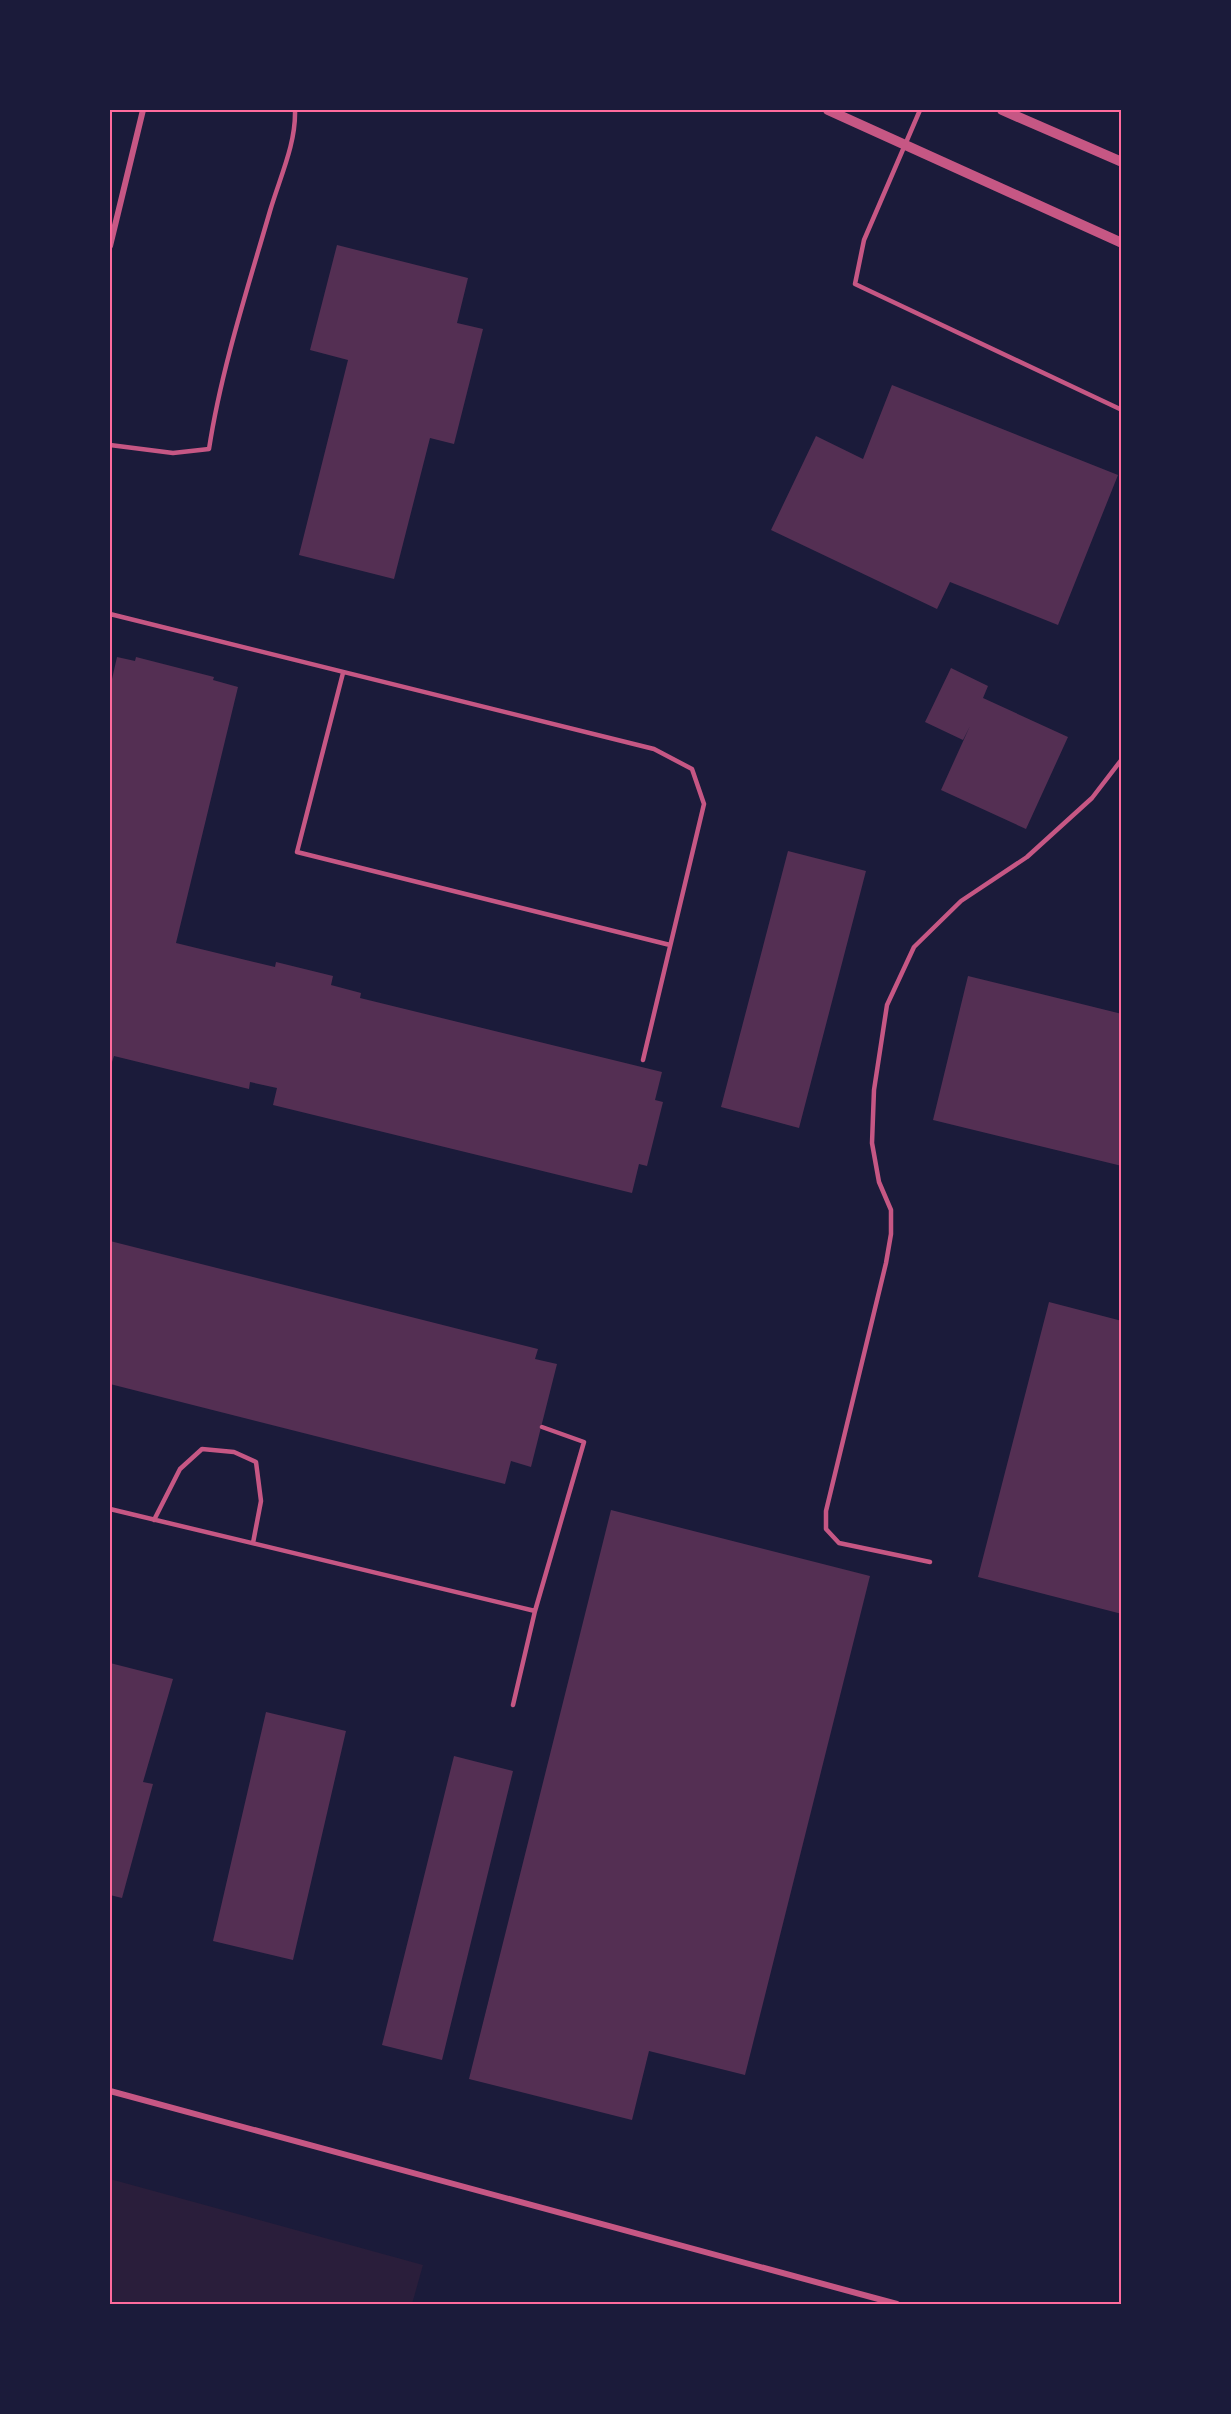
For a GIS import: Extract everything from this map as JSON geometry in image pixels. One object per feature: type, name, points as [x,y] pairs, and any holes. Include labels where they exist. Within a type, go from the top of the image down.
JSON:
[{"type":"street","points":[[110,246],[143,110]]},
{"type":"street","points":[[828,110],[1122,243]]},
{"type":"street","points":[[1002,110],[1122,162]]},
{"type":"street","points":[[110,2091],[897,2304]]},
{"type":"lane","points":[[110,445],[173,453],[209,449],[215,408],[270,211],[296,130],[295,110]]},
{"type":"lane","points":[[920,110],[864,240],[855,284],[1122,410]]},
{"type":"lane","points":[[110,614],[654,749],[692,769],[704,804],[643,1060]]},
{"type":"lane","points":[[343,673],[297,852],[670,945]]},
{"type":"lane","points":[[930,1562],[839,1543],[826,1529],[826,1511],[891,1234],[891,1210],[879,1182],[872,1143],[874,1090],[887,1005],[914,947],[961,902],[1028,857],[1092,798],[1122,759]]},
{"type":"lane","points":[[513,1705],[535,1611],[584,1442],[542,1426]]},
{"type":"lane","points":[[154,1520],[180,1468],[202,1449],[234,1452],[256,1462],[261,1502],[253,1544]]},
{"type":"lane","points":[[110,1509],[535,1611]]},
{"type":"shaded area","points":[[110,2179],[423,2265],[412,2304],[110,2304]]},
{"type":"building","points":[[337,245],[468,278],[457,323],[483,329],[454,444],[430,438],[394,579],[299,555],[348,360],[310,350]]},
{"type":"building","points":[[892,385],[1118,475],[1058,625],[950,582],[937,609],[771,530],[816,436],[863,459]]},
{"type":"building","points":[[117,657],[135,661],[136,657],[214,677],[213,680],[238,687],[176,943],[275,967],[276,962],[333,976],[331,985],[361,993],[360,998],[662,1072],[655,1100],[663,1102],[647,1166],[639,1164],[632,1193],[273,1105],[277,1088],[250,1082],[249,1089],[114,1056],[110,1068],[110,688]]},
{"type":"building","points":[[951,668],[988,686],[983,698],[1068,737],[1026,829],[941,790],[970,726],[963,740],[925,722]]},
{"type":"building","points":[[788,851],[866,871],[799,1128],[721,1107]]},
{"type":"building","points":[[968,976],[1122,1014],[1122,1166],[933,1120]]},
{"type":"building","points":[[110,1241],[538,1349],[535,1359],[557,1364],[531,1467],[511,1461],[505,1484],[110,1384]]},
{"type":"building","points":[[1049,1302],[1122,1321],[1122,1614],[978,1577]]},
{"type":"building","points":[[611,1510],[870,1576],[745,2075],[649,2051],[632,2120],[469,2079]]},
{"type":"building","points":[[110,1663],[173,1679],[143,1782],[153,1784],[122,1898],[110,1895]]},
{"type":"building","points":[[266,1712],[346,1731],[293,1960],[213,1941]]},
{"type":"building","points":[[454,1756],[513,1771],[442,2060],[382,2045]]}]
